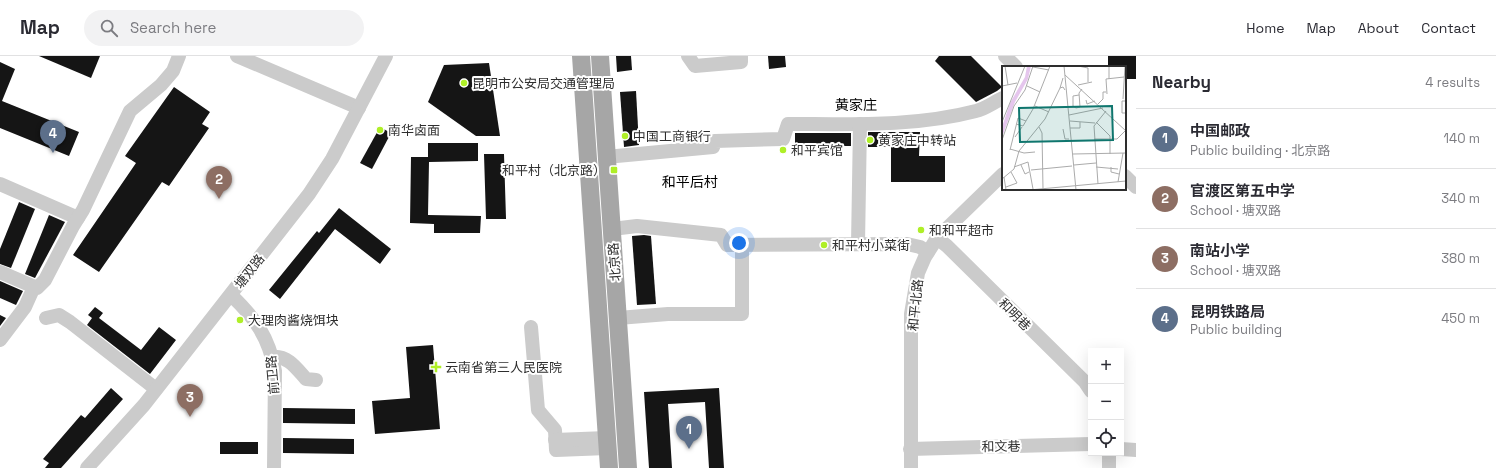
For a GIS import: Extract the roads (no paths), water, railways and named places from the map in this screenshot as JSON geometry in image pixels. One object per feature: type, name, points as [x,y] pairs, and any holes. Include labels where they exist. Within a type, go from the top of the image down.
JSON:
[{"type":"main road","name":"北京路","points":[[581,56],[609,468]]},
{"type":"main road","name":"北京路","points":[[600,56],[628,468]]},
{"type":"street","points":[[0,340],[25,307],[36,288],[45,280],[83,210],[130,111],[161,85],[173,71],[179,56]]},
{"type":"street","points":[[237,56],[359,108]]},
{"type":"street","name":"塘双路","points":[[87,468],[156,389],[309,194],[332,159],[386,56]]},
{"type":"street","points":[[688,56],[695,66],[741,62],[740,56]]},
{"type":"street","points":[[1005,56],[1015,66]]},
{"type":"street","points":[[606,157],[713,147],[715,141],[783,139],[788,124],[918,122],[977,111],[1002,98]]},
{"type":"street","points":[[858,244],[860,124]]},
{"type":"street","name":"和平北路","points":[[911,468],[911,314],[918,273],[928,252],[937,238],[1002,175]]},
{"type":"street","points":[[1126,177],[1136,187]]},
{"type":"street","points":[[0,184],[78,218]]},
{"type":"street","points":[[612,229],[636,226],[686,230],[721,235],[727,244],[907,244],[920,246],[928,252]]},
{"type":"street","name":"和明巷","points":[[937,238],[947,246],[1088,386]]},
{"type":"street","points":[[618,318],[668,314],[742,314],[742,244]]},
{"type":"street","points":[[0,272],[36,288]]},
{"type":"street","points":[[31,309],[29,308],[36,288]]},
{"type":"street","name":"前卫路","points":[[231,295],[259,326],[270,348],[275,371],[274,468]]},
{"type":"street","points":[[46,318],[59,315],[70,322],[156,389]]},
{"type":"street","points":[[531,327],[538,410],[554,430],[556,445],[607,443]]},
{"type":"street","points":[[272,357],[288,360],[306,379],[316,380]]},
{"type":"street","name":"和文巷","points":[[910,449],[1088,444]]},
{"type":"street","points":[[1124,449],[1136,450]]},
{"type":"street","points":[[1109,468],[1110,456]]},
{"type":"place","name":"昆明市公安局交通管理局","points":[[464,83]]},
{"type":"place","name":"南华卤面","points":[[380,130]]},
{"type":"place","name":"中国工商银行","points":[[625,136]]},
{"type":"place","name":"黄家庄中转站","points":[[870,140]]},
{"type":"place","name":"和平宾馆","points":[[783,150]]},
{"type":"place","name":"昆明铁路局","points":[[53,153]]},
{"type":"place","name":"和平村（北京路）","points":[[614,170]]},
{"type":"place","name":"官渡区第五中学","points":[[219,199]]},
{"type":"place","name":"和和平超市","points":[[921,230]]},
{"type":"place","name":"和平村小菜街","points":[[824,245]]},
{"type":"place","name":"大理肉酱烧饵块","points":[[240,320]]},
{"type":"place","name":"云南省第三人民医院","points":[[436,367]]},
{"type":"place","name":"南站小学","points":[[190,417]]},
{"type":"place","name":"中国邮政","points":[[689,449]]},
{"type":"district","name":"黄家庄","points":[[856,105]]},
{"type":"district","name":"和平后村","points":[[690,182]]}]
